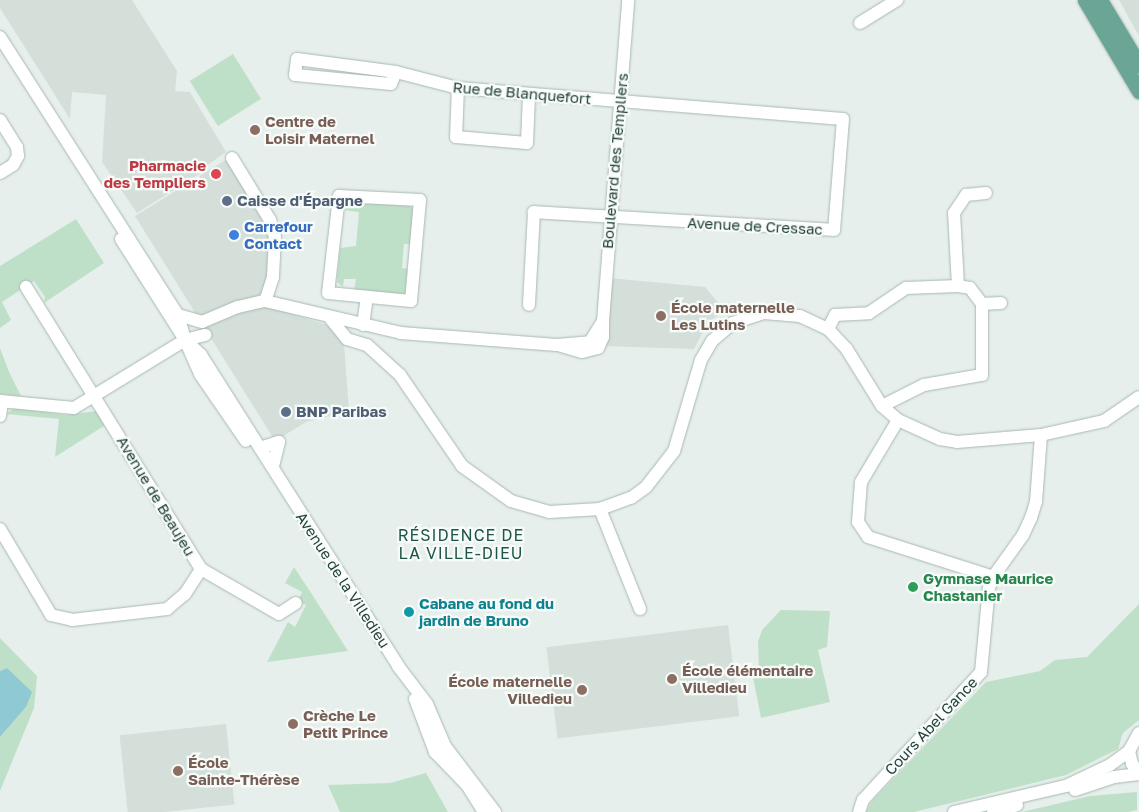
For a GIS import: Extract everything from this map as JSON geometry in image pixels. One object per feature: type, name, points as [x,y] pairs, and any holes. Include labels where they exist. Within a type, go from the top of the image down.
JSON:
[{"type":"main road","points":[[1077,0],[1092,26],[1122,63]]},
{"type":"main road","points":[[1085,0],[1139,92]]},
{"type":"main road","points":[[1100,0],[1139,65]]},
{"type":"street","name":"Boulevard des Templiers","points":[[202,322],[218,317],[238,307],[265,301],[330,318],[401,333],[557,345],[582,352],[598,348],[603,337],[610,217],[628,0]]},
{"type":"street","points":[[860,23],[897,0]]},
{"type":"street","name":"Avenue de la Villedieu","points":[[0,37],[178,315],[185,340],[200,374],[269,474],[288,494]]},
{"type":"street","name":"Rue de Blanquefort","points":[[396,72],[391,84],[295,75],[297,59],[396,72],[458,88],[620,102]]},
{"type":"street","points":[[458,88],[456,137],[527,143],[529,95]]},
{"type":"street","name":"Avenue de Cressac","points":[[610,217],[834,230],[843,119],[620,102]]},
{"type":"street","points":[[0,120],[18,147],[18,156],[13,165],[0,173]]},
{"type":"street","points":[[232,158],[270,220],[275,238],[273,277],[265,301]]},
{"type":"street","name":"Avenue de la Villedieu","points":[[92,183],[130,256],[185,340],[202,355],[398,666],[427,704],[445,746],[495,812]]},
{"type":"street","points":[[958,286],[954,214],[966,195],[986,193]]},
{"type":"street","points":[[339,196],[420,200],[411,301],[367,298],[328,293],[339,196]]},
{"type":"street","points":[[529,305],[534,212],[610,217]]},
{"type":"street","points":[[828,329],[835,315],[869,312],[906,288],[958,286],[970,288],[982,304],[982,375],[924,385],[882,406]]},
{"type":"street","name":"Avenue de Beaujeu","points":[[0,529],[51,615],[72,620],[167,609],[185,594],[201,569],[97,397],[26,287]]},
{"type":"street","points":[[363,325],[367,298]]},
{"type":"street","points":[[982,304],[1001,303]]},
{"type":"street","points":[[343,321],[366,345],[400,375],[452,456],[474,476],[511,501],[530,507],[567,512],[600,509],[631,498],[658,474],[674,451],[701,360],[719,333],[733,323],[764,313],[800,316],[828,329],[846,348],[882,406],[898,420],[940,439],[957,442],[1041,435],[1104,421],[1139,396]]},
{"type":"street","points":[[0,416],[1,401],[74,408],[97,397],[185,340],[202,322],[178,315]]},
{"type":"street","name":"Boulevard des Templiers","points":[[202,355],[205,335],[218,317]]},
{"type":"street","points":[[330,318],[347,340],[366,345]]},
{"type":"street","points":[[185,340],[205,335]]},
{"type":"street","points":[[898,420],[861,482],[858,522],[868,536],[993,578]]},
{"type":"street","name":"Cours Abel Gance","points":[[859,812],[863,800],[981,672],[984,618],[993,578],[1023,535],[1036,502],[1041,435]]},
{"type":"street","points":[[260,448],[279,442],[273,466]]},
{"type":"street","points":[[600,509],[640,609]]},
{"type":"street","points":[[201,569],[279,614],[296,603]]},
{"type":"street","name":"Avenue de la Villedieu","points":[[398,666],[401,679],[418,705],[435,752],[467,785],[484,812]]},
{"type":"street","points":[[954,812],[1066,786],[1110,765],[1129,750],[1139,733]]},
{"type":"street","points":[[993,812],[1007,810],[1114,777],[1139,773],[1132,764],[1129,750]]},
{"type":"street","points":[[435,752],[455,759]]},
{"type":"shaded area","points":[[0,0],[132,0],[177,71],[175,91],[190,92],[226,152],[206,166],[207,169],[137,213],[102,162],[106,95],[72,92],[70,119],[0,8]]},
{"type":"shaded area","points":[[1119,0],[1139,0],[1139,35],[1135,29]]},
{"type":"shaded area","points":[[232,156],[277,236],[269,307],[343,330],[349,411],[306,422],[275,441],[135,216]]},
{"type":"shaded area","name":"École maternelle Les Lutins","points":[[609,278],[705,287],[725,311],[708,322],[694,349],[604,346]]},
{"type":"shaded area","name":"École élémentaire Villedieu","points":[[728,625],[739,716],[558,739],[546,647]]},
{"type":"shaded area","name":"École Sainte-Thérèse","points":[[226,724],[234,805],[164,812],[128,812],[120,735]]},
{"type":"green space","points":[[233,54],[261,99],[218,126],[190,81]]},
{"type":"green space","points":[[349,201],[409,206],[413,209],[413,244],[404,244],[402,268],[411,269],[405,296],[354,291],[356,279],[344,279],[343,287],[337,282],[340,248],[356,246],[359,212],[343,210]]},
{"type":"green space","points":[[76,219],[104,263],[44,303],[45,297],[34,281],[2,302],[11,320],[0,328],[0,266]]},
{"type":"green space","points":[[0,348],[9,372],[21,396],[0,394]]},
{"type":"green space","points":[[14,408],[66,415],[97,411],[107,424],[55,457],[59,419],[6,414]]},
{"type":"green space","points":[[294,567],[348,651],[267,662],[288,622],[295,627],[306,605],[298,601],[302,592],[285,583]]},
{"type":"green space","points":[[1139,604],[1139,720],[1123,733],[1118,749],[1066,775],[914,812],[866,812],[872,801],[986,682],[1040,671],[1055,660],[1087,657]]},
{"type":"green space","points":[[781,610],[830,611],[827,647],[818,650],[830,702],[761,718],[752,672],[759,670],[758,642],[762,630]]},
{"type":"green space","points":[[0,638],[37,676],[34,708],[0,791],[0,737],[26,707],[7,668],[0,671]]},
{"type":"green space","points":[[426,773],[448,812],[340,812],[328,785],[390,783]]},
{"type":"green space","points":[[1137,792],[1137,810],[1129,812],[1022,812],[1090,796]]},
{"type":"water","points":[[7,668],[32,692],[26,707],[0,737],[0,671]]},
{"type":"place","name":"Centre de Loisir Maternel","points":[[255,130]]},
{"type":"place","name":"Pharmacie des Templiers","points":[[216,174]]},
{"type":"place","name":"Caisse d'Épargne","points":[[227,201]]},
{"type":"place","name":"Carrefour Contact","points":[[234,235]]},
{"type":"place","name":"École maternelle Les Lutins","points":[[661,316]]},
{"type":"place","name":"BNP Paribas","points":[[286,412]]},
{"type":"place","name":"Gymnase Maurice Chastanier","points":[[913,587]]},
{"type":"place","name":"Cabane au fond du jardin de Bruno","points":[[409,612]]},
{"type":"place","name":"École élémentaire Villedieu","points":[[672,679]]},
{"type":"place","name":"École maternelle Villedieu","points":[[582,690]]},
{"type":"place","name":"Crèche Le Petit Prince","points":[[293,724]]},
{"type":"place","name":"École Sainte-Thérèse","points":[[178,771]]},
{"type":"district","name":"RÉSIDENCE DE LA VILLE-DIEU","points":[[461,544]]}]
